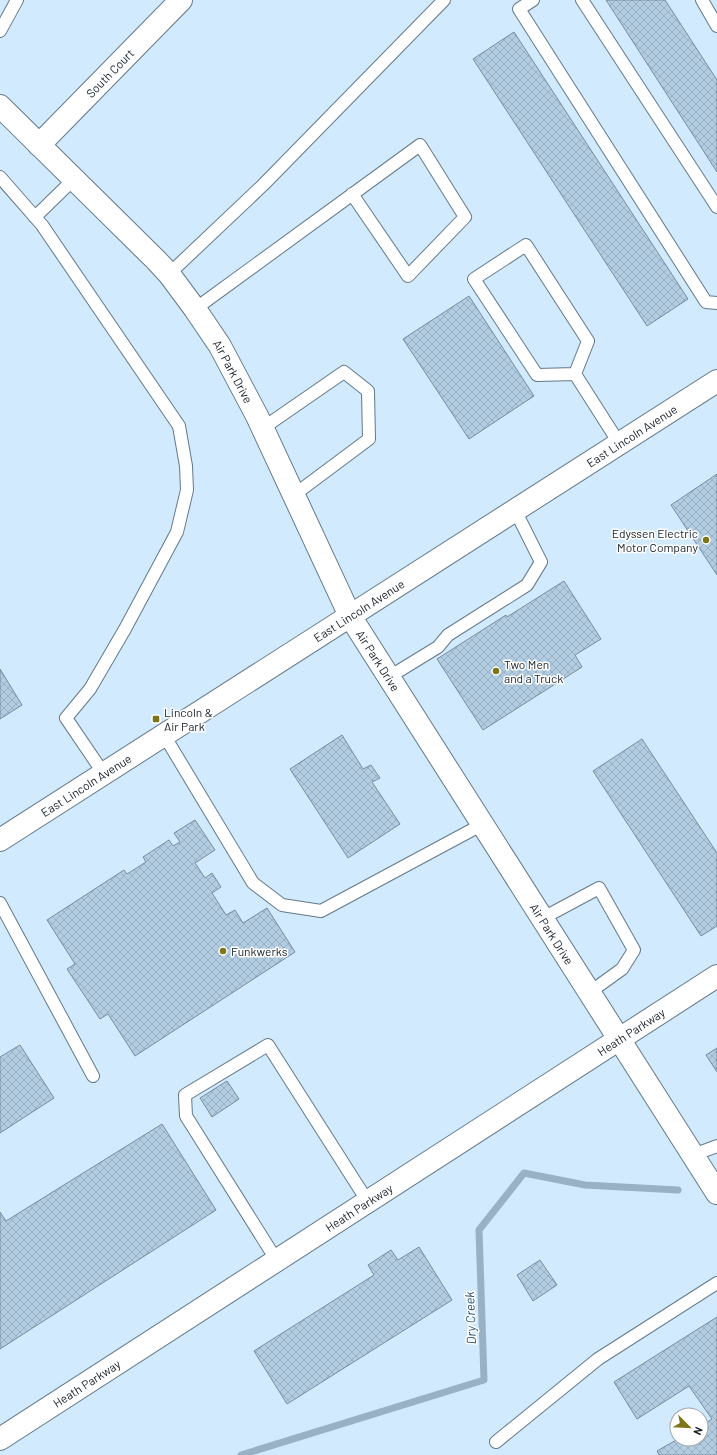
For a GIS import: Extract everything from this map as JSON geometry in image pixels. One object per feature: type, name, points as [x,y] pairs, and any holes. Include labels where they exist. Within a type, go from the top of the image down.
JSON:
[{"type":"street","name":"South Court","points":[[39,145],[181,0]]},
{"type":"street","name":"Air Park Drive","points":[[0,106],[169,274],[220,346],[263,428],[350,616],[717,1193]]},
{"type":"street","name":"East Lincoln Avenue","points":[[0,840],[619,443],[716,383]]},
{"type":"street","name":"Heath Parkway","points":[[0,1439],[717,976]]},
{"type":"lane","points":[[0,31],[17,0]]},
{"type":"lane","points":[[169,274],[263,185],[444,0]]},
{"type":"lane","points":[[533,0],[519,9],[706,302],[717,303]]},
{"type":"lane","points":[[582,0],[717,207]]},
{"type":"lane","points":[[702,0],[717,26]]},
{"type":"lane","points":[[195,309],[352,194],[420,145],[465,217],[408,276],[352,194]]},
{"type":"lane","points":[[0,177],[35,217],[178,426],[186,466],[187,490],[177,532],[125,629],[90,689],[66,718],[104,774]]},
{"type":"lane","points":[[35,217],[74,179]]},
{"type":"lane","points":[[526,245],[588,341],[575,374],[537,374],[474,279],[526,245]]},
{"type":"lane","points":[[263,428],[344,372],[368,391],[369,439],[294,495]]},
{"type":"lane","points":[[575,374],[619,443]]},
{"type":"lane","points":[[389,677],[438,647],[448,635],[527,585],[541,562],[515,510]]},
{"type":"lane","points":[[164,735],[253,883],[282,905],[320,911],[483,824]]},
{"type":"lane","points":[[543,918],[599,888],[634,950],[633,954],[622,969],[590,992]]},
{"type":"lane","points":[[0,904],[93,1076]]},
{"type":"lane","points":[[277,1261],[186,1116],[185,1094],[268,1045],[368,1202]]},
{"type":"lane","points":[[693,1155],[717,1146]]},
{"type":"lane","points":[[496,1442],[598,1359],[717,1283]]},
{"type":"building","points":[[606,0],[665,0],[717,80],[717,172]]},
{"type":"building","points":[[514,32],[688,299],[647,326],[473,59]]},
{"type":"building","points":[[469,296],[534,396],[469,439],[403,339]]},
{"type":"building","name":"Edyssen Electric Motor Company","points":[[717,474],[717,575],[671,505]]},
{"type":"building","points":[[564,581],[601,639],[575,655],[582,667],[483,730],[437,659],[506,615],[507,617]]},
{"type":"building","points":[[0,669],[22,705],[0,719]]},
{"type":"building","points":[[342,735],[363,769],[371,765],[380,778],[372,782],[400,824],[348,858],[290,769]]},
{"type":"building","points":[[642,739],[717,853],[717,926],[701,936],[593,771]]},
{"type":"building","points":[[195,820],[215,850],[195,863],[205,878],[212,873],[221,887],[212,893],[226,915],[235,910],[243,923],[267,908],[295,952],[135,1056],[108,1014],[100,1019],[67,969],[75,964],[47,920],[124,870],[127,874],[146,862],[143,857],[169,840],[173,846],[180,842],[174,833]]},
{"type":"building","points":[[20,1045],[54,1098],[0,1133],[0,1057]]},
{"type":"building","points":[[717,1048],[717,1072],[706,1055]]},
{"type":"building","points":[[227,1081],[239,1099],[212,1117],[200,1098]]},
{"type":"building","points":[[162,1124],[216,1210],[0,1349],[0,1212],[6,1221]]},
{"type":"building","points":[[419,1247],[452,1300],[287,1404],[254,1351],[374,1275],[368,1265],[391,1250],[398,1260]]},
{"type":"building","points":[[540,1260],[557,1285],[533,1301],[517,1275]]},
{"type":"building","points":[[717,1317],[717,1455],[659,1455],[657,1451],[669,1444],[669,1447],[709,1447],[709,1421],[712,1419],[709,1415],[709,1407],[704,1407],[689,1386],[637,1419],[614,1382]]},
{"type":"waterway","name":"Dry Creek","points":[[241,1455],[484,1380],[479,1230],[524,1173],[585,1185],[678,1190]]},
{"type":"place","name":"Edyssen Electric Motor Company","points":[[706,540]]},
{"type":"place","name":"Two Men and a Truck","points":[[496,671]]},
{"type":"place","name":"Lincoln & Air Park","points":[[156,719]]},
{"type":"place","name":"Funkwerks","points":[[223,951]]}]
